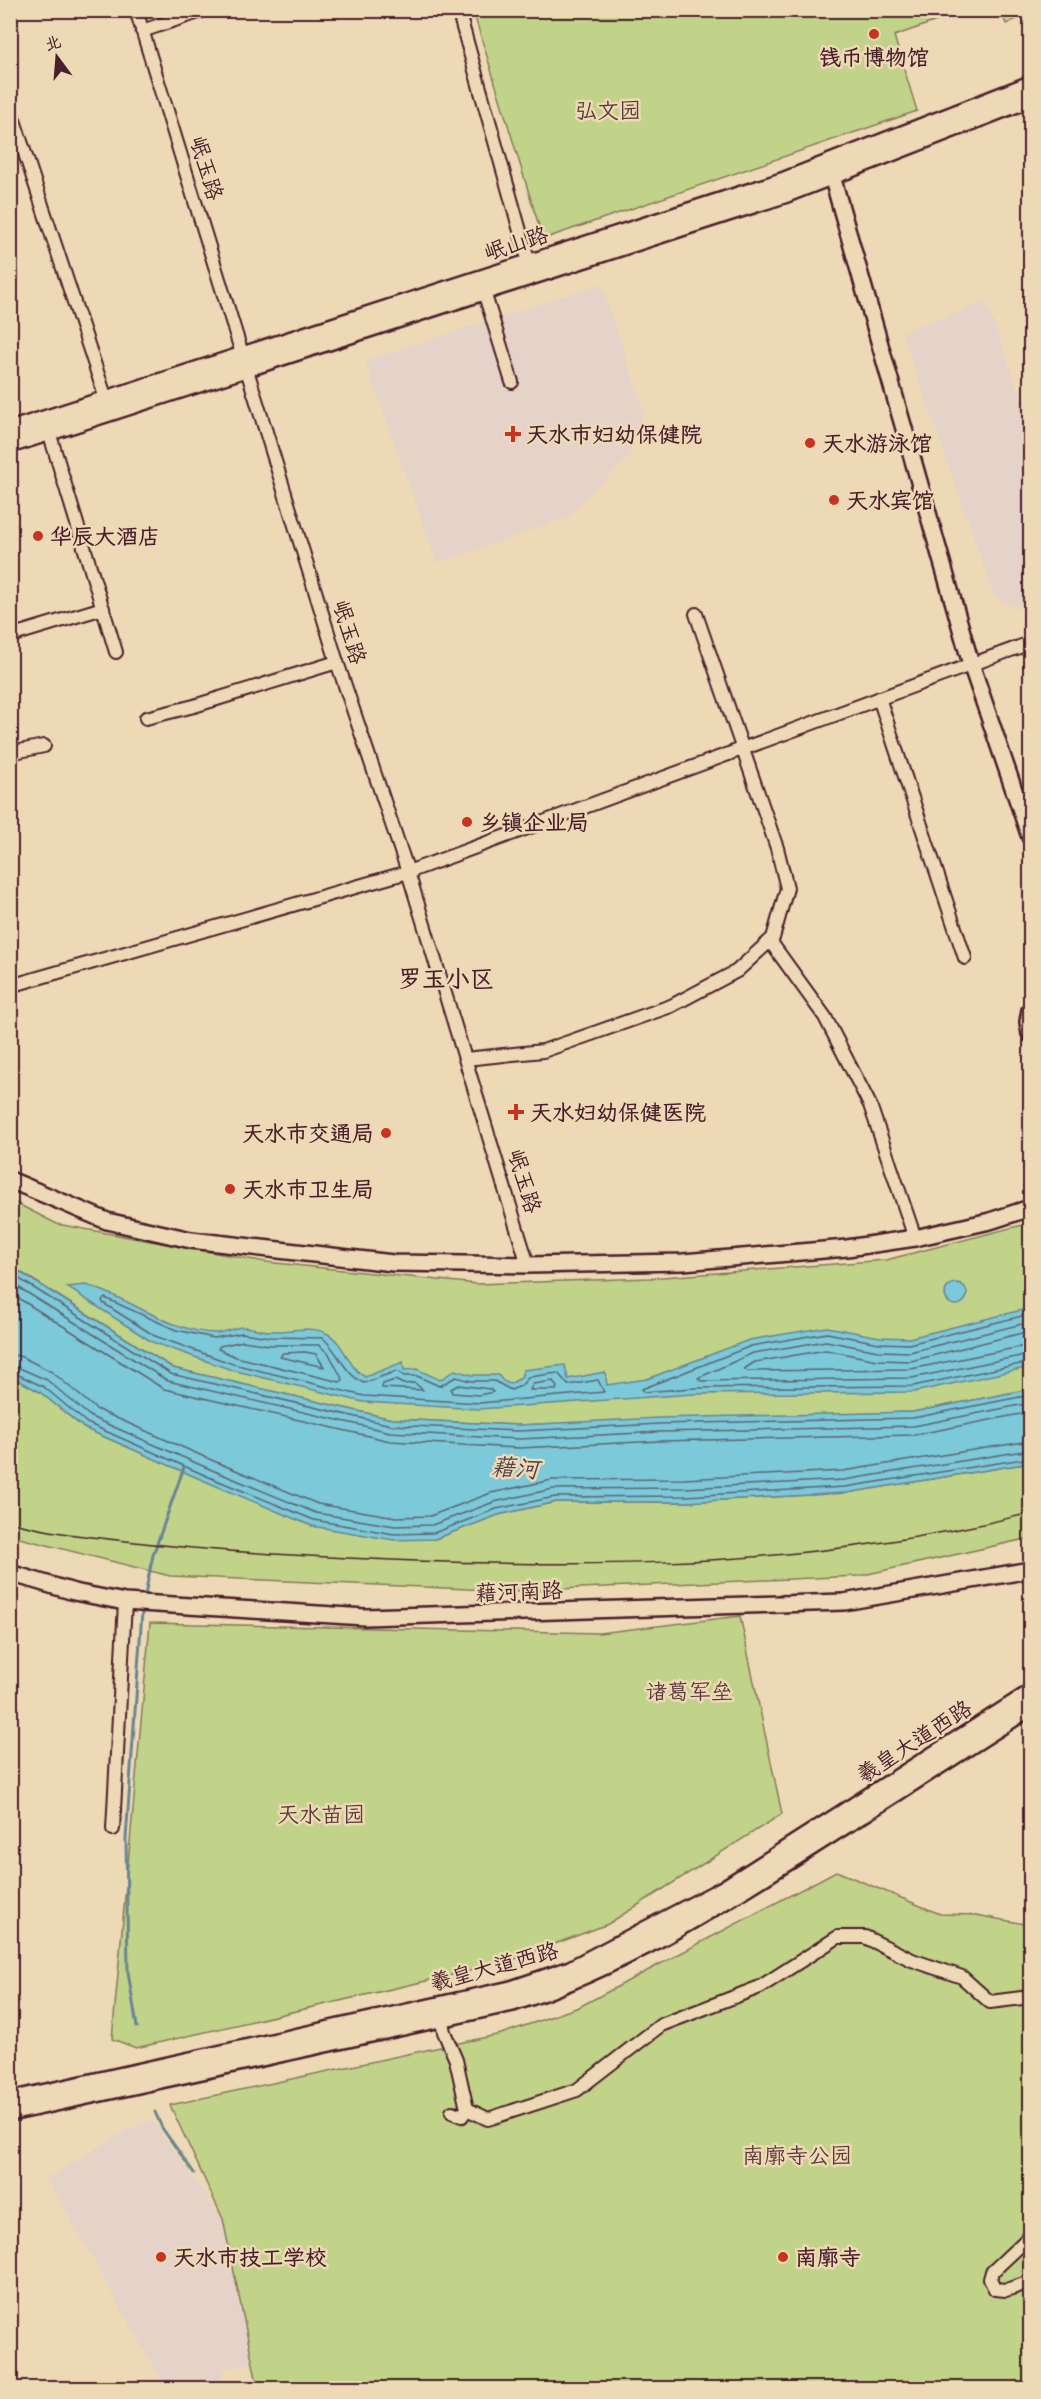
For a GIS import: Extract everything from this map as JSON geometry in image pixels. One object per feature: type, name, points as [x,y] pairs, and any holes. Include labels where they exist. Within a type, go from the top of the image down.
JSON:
[{"type":"main road","name":"岷山路","points":[[10,445],[529,262],[782,181],[830,170],[1030,84]]},
{"type":"main road","name":"岷山路","points":[[10,430],[106,399],[484,292],[1030,99]]},
{"type":"main road","points":[[830,170],[970,664],[1030,837]]},
{"type":"main road","points":[[1030,1010],[1028,1022],[1030,1034]]},
{"type":"main road","points":[[10,1180],[107,1221],[191,1240],[393,1263],[528,1265],[683,1262],[847,1248],[915,1238],[1030,1208]]},
{"type":"main road","name":"藉河南路","points":[[10,1573],[74,1592],[125,1602],[365,1617],[844,1602],[1030,1570]]},
{"type":"main road","name":"羲皇大道西路","points":[[10,2100],[441,2018],[570,1969],[618,1946],[723,1889],[1030,1693]]},
{"type":"main road","name":"羲皇大道西路","points":[[10,2113],[534,1996],[634,1954],[733,1896],[1030,1708]]},
{"type":"street","name":"岷玉路","points":[[136,10],[337,662],[408,872],[528,1265]]},
{"type":"street","points":[[142,31],[205,10]]},
{"type":"street","points":[[458,10],[529,262]]},
{"type":"street","points":[[10,108],[106,399]]},
{"type":"street","points":[[484,292],[512,382]]},
{"type":"street","points":[[49,432],[116,652]]},
{"type":"street","points":[[10,636],[103,608]]},
{"type":"street","points":[[465,1059],[543,1051],[671,1006],[737,971],[773,938],[787,888],[777,848],[696,614]]},
{"type":"street","points":[[10,986],[408,872],[742,747],[1030,643]]},
{"type":"street","points":[[146,718],[194,706],[337,662]]},
{"type":"street","points":[[879,698],[965,958]]},
{"type":"street","points":[[10,753],[44,746]]},
{"type":"street","points":[[770,941],[825,1017],[870,1106],[915,1238]]},
{"type":"street","points":[[113,1829],[125,1602]]},
{"type":"street","points":[[467,2109],[488,2119],[577,2090],[661,2025],[730,2001],[760,1987],[837,1937],[865,1937],[912,1960],[962,1977],[990,2002],[1030,1997]]},
{"type":"street","points":[[441,2018],[456,2060],[467,2109],[462,2116],[452,2112]]},
{"type":"street","points":[[1030,2236],[992,2272],[990,2279],[995,2289],[1002,2291],[1030,2282]]},
{"type":"shaded area","name":"天水市妇幼保健院","points":[[601,284],[644,411],[628,457],[566,518],[437,563],[365,361]]},
{"type":"shaded area","points":[[986,302],[1028,415],[1030,414],[1030,613],[995,598],[902,332]]},
{"type":"shaded area","name":"天水市技工学校","points":[[152,2121],[223,2219],[253,2363],[222,2369],[223,2388],[166,2388],[47,2178],[128,2130]]},
{"type":"green space","name":"弘文园","points":[[473,10],[965,11],[894,36],[917,111],[543,239]]},
{"type":"green space","points":[[1001,11],[1030,11],[1030,13],[1006,24]]},
{"type":"green space","points":[[10,1200],[57,1224],[266,1262],[477,1284],[650,1278],[886,1260],[1030,1223],[1030,1389],[913,1412],[519,1425],[392,1419],[173,1368],[11,1266]]},
{"type":"green space","points":[[11,1376],[40,1392],[84,1428],[312,1526],[435,1539],[498,1515],[556,1502],[685,1502],[846,1493],[1030,1463],[1030,1538],[859,1576],[513,1591],[170,1576],[11,1536]]},
{"type":"green space","name":"天水苗园","points":[[740,1616],[782,1814],[608,1924],[504,1963],[136,2048],[112,2039],[150,1623],[599,1633]]},
{"type":"green space","name":"南廓寺公园","points":[[836,1871],[940,1914],[976,1915],[1030,1925],[1030,2388],[258,2388],[223,2219],[170,2105],[501,2034],[579,2007]]},
{"type":"water","name":"藉河","points":[[10,1266],[173,1368],[392,1419],[519,1425],[659,1418],[913,1412],[1030,1389],[1030,1463],[846,1493],[685,1502],[556,1502],[498,1515],[435,1539],[394,1540],[312,1526],[84,1428],[40,1392],[11,1376]]},
{"type":"water","points":[[956,1283],[964,1286],[967,1294],[964,1302],[956,1305],[948,1302],[945,1294],[948,1286]]},
{"type":"water","points":[[86,1285],[118,1297],[166,1321],[199,1331],[219,1333],[243,1327],[270,1331],[313,1329],[320,1331],[338,1342],[354,1367],[365,1377],[403,1362],[404,1370],[417,1369],[440,1380],[455,1370],[472,1375],[498,1375],[510,1384],[521,1378],[523,1370],[565,1365],[568,1379],[605,1372],[607,1385],[647,1379],[749,1340],[827,1327],[880,1337],[909,1338],[1030,1308],[1030,1367],[914,1392],[693,1394],[479,1409],[363,1402],[232,1370],[152,1342],[67,1287]]},
{"type":"waterway","points":[[145,1595],[153,1555],[184,1467]]},
{"type":"waterway","points":[[137,2027],[128,1972],[126,1839],[142,1612]]},
{"type":"waterway","points":[[155,2112],[162,2128],[194,2173]]},
{"type":"tram line","points":[[10,1522],[77,1535],[226,1551],[384,1560],[570,1564],[756,1557],[848,1547],[939,1533],[1030,1513]]},
{"type":"place","name":"钱币博物馆","points":[[874,34]]},
{"type":"place","name":"天水市妇幼保健院","points":[[513,434]]},
{"type":"place","name":"天水游泳馆","points":[[810,443]]},
{"type":"place","name":"天水宾馆","points":[[834,500]]},
{"type":"place","name":"华辰大酒店","points":[[38,536]]},
{"type":"place","name":"乡镇企业局","points":[[467,822]]},
{"type":"place","name":"天水妇幼保健医院","points":[[516,1112]]},
{"type":"place","name":"天水市交通局","points":[[386,1133]]},
{"type":"place","name":"天水市卫生局","points":[[230,1189]]},
{"type":"place","name":"天水市技工学校","points":[[161,2257]]},
{"type":"place","name":"南廓寺","points":[[783,2257]]},
{"type":"district","name":"罗玉小区","points":[[446,979]]},
{"type":"park label","name":"诸葛军垒","points":[[689,1691]]}]
